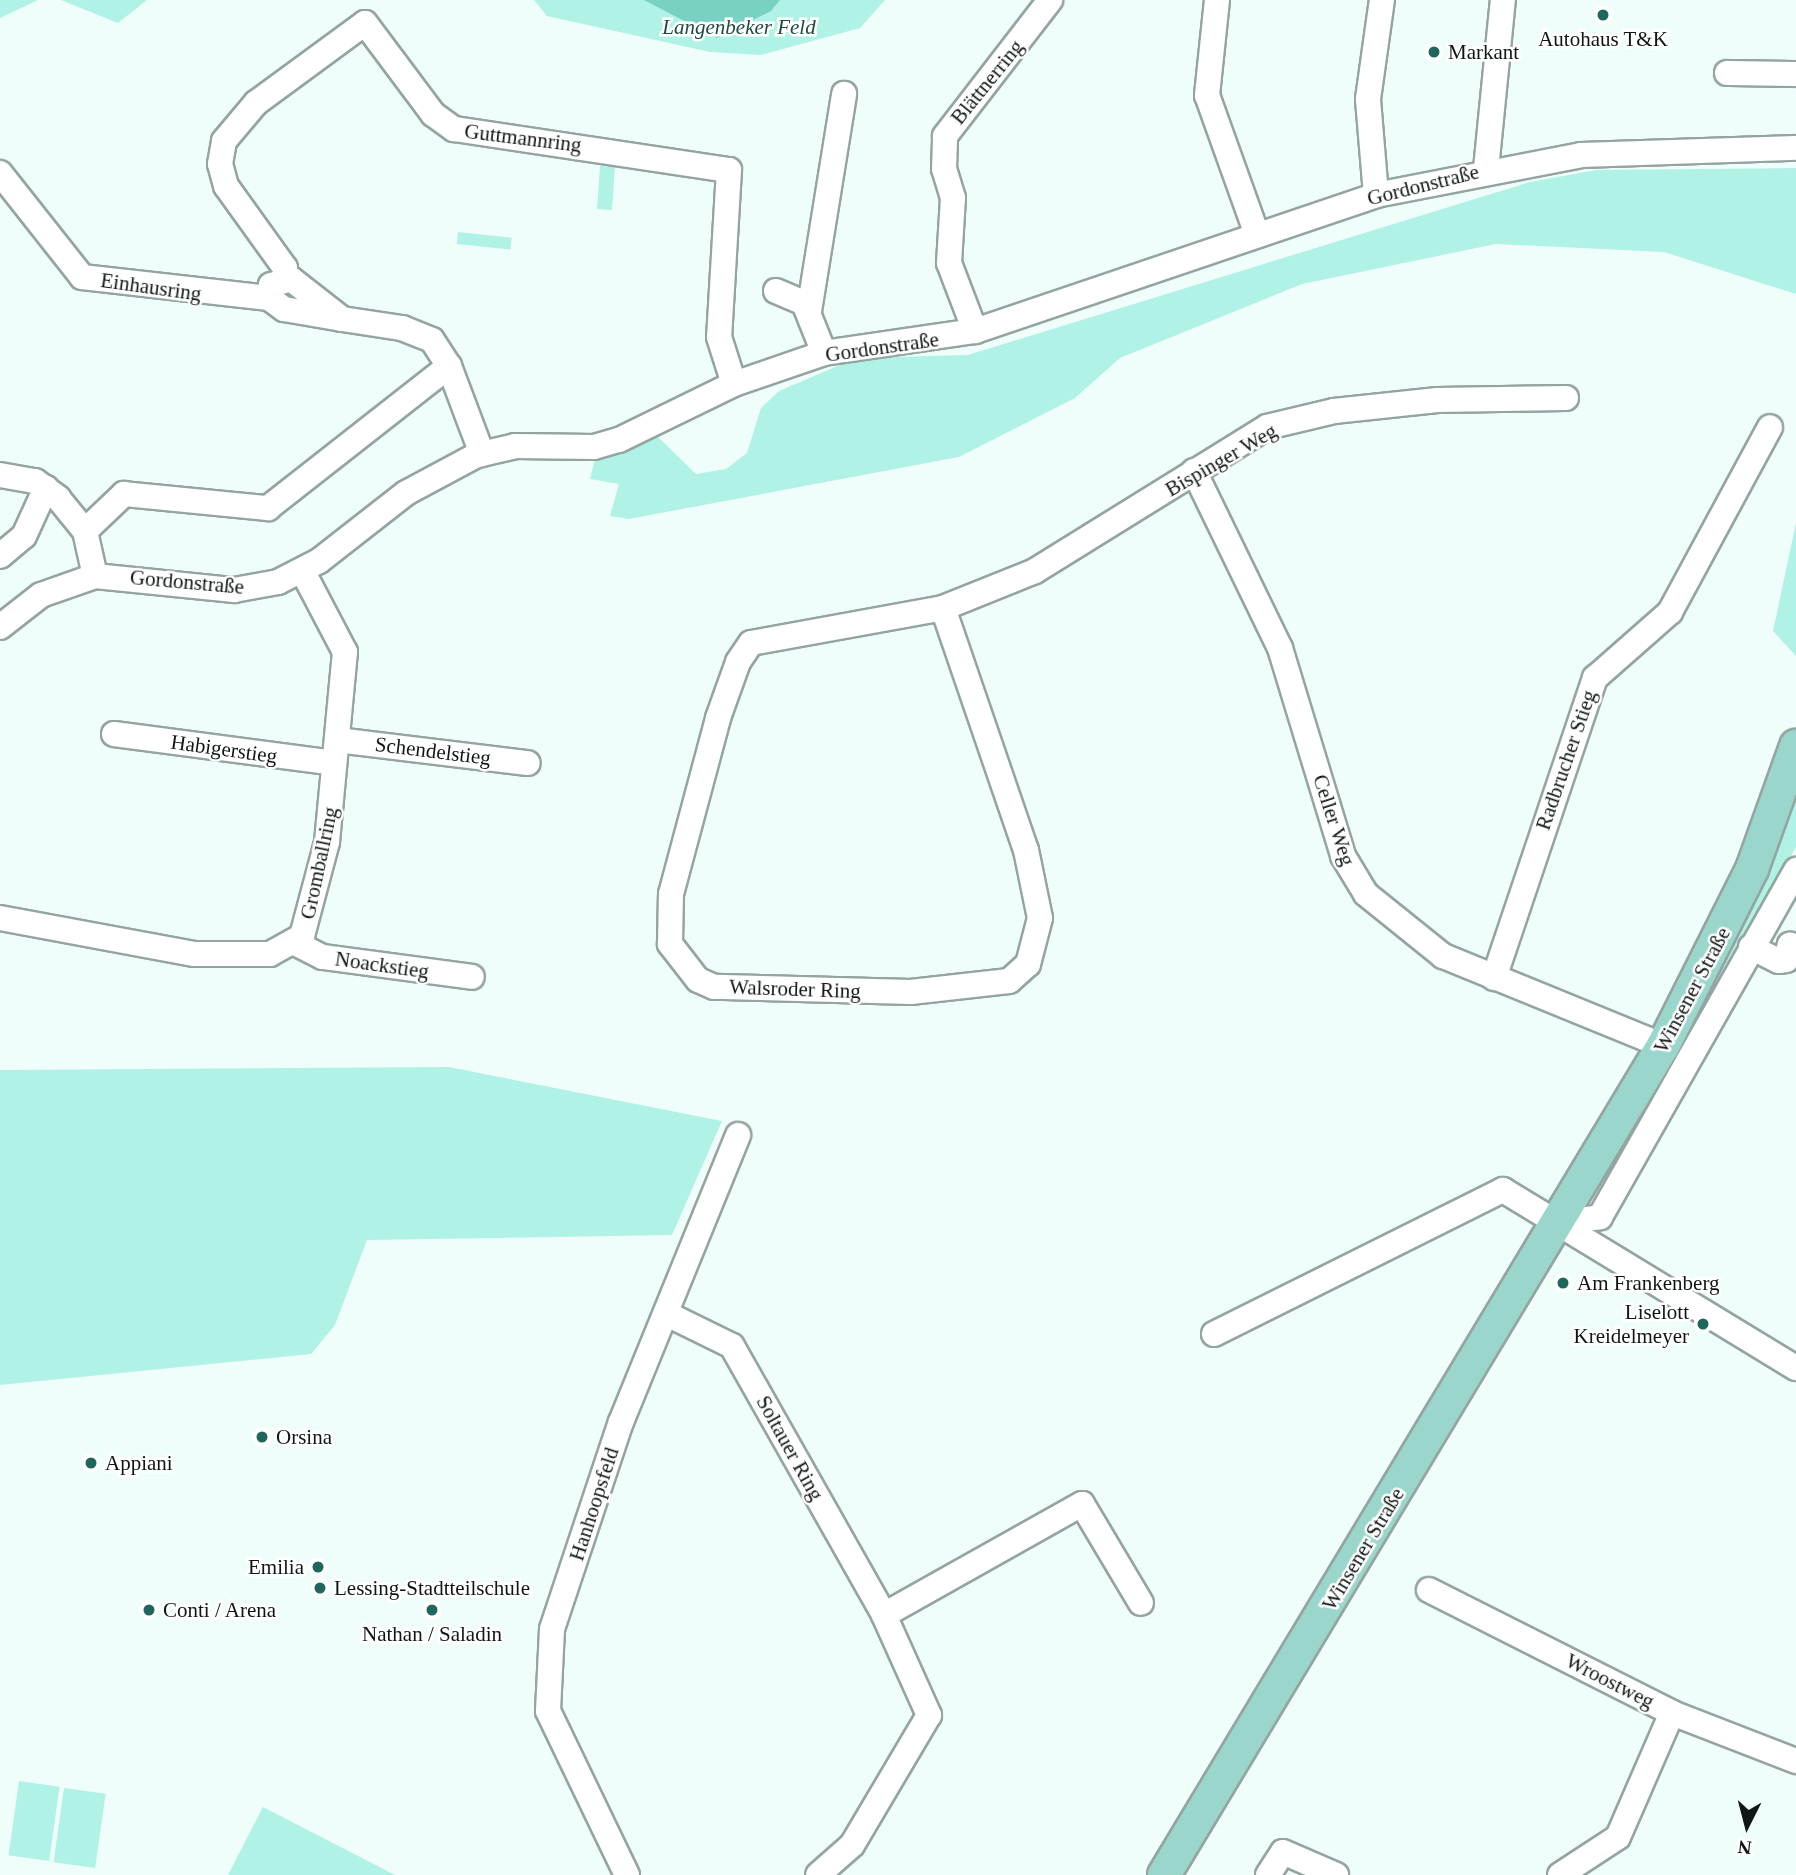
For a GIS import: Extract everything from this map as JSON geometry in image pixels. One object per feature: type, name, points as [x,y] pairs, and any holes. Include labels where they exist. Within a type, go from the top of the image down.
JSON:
[{"type":"main road","name":"Winsener Straße","points":[[1164,1875],[1562,1222],[1663,1046],[1752,869],[1796,747]]},
{"type":"street","name":"Blättnerring","points":[[975,331],[949,263],[953,198],[944,169],[945,136],[1050,0]]},
{"type":"street","points":[[1217,0],[1207,94],[1257,235]]},
{"type":"street","points":[[1376,195],[1368,100],[1382,0]]},
{"type":"street","points":[[1486,169],[1503,0]]},
{"type":"street","name":"Guttmannring","points":[[285,278],[285,268],[226,187],[220,152],[256,103],[365,23],[433,114],[454,129],[729,170],[719,338],[734,384]]},
{"type":"street","points":[[1727,73],[1796,74]]},
{"type":"street","points":[[809,311],[844,94]]},
{"type":"street","name":"Gordonstraße","points":[[0,627],[41,595],[95,576],[234,590],[303,572],[406,493],[482,454],[619,440],[734,384],[824,353],[975,331],[1376,195],[1486,169],[1620,152],[1796,148]]},
{"type":"street","name":"Gordonstraße","points":[[1769,150],[1796,159]]},
{"type":"street","name":"Einhausring","points":[[0,173],[82,277],[269,298],[284,309],[424,334],[449,366],[482,454]]},
{"type":"street","points":[[269,298],[271,285],[285,278]]},
{"type":"street","name":"Einhausring","points":[[285,278],[342,319]]},
{"type":"street","points":[[776,291],[797,297],[809,311],[824,353]]},
{"type":"street","points":[[85,531],[124,494],[268,508],[449,366]]},
{"type":"street","name":"Bispinger Weg","points":[[943,608],[1035,571],[1125,521],[1194,471],[1267,427],[1334,411],[1437,400],[1566,398]]},
{"type":"street","name":"Radbrucher Stieg","points":[[1494,978],[1595,678],[1670,612],[1770,427]]},
{"type":"street","name":"Celler Weg","points":[[1194,471],[1280,648],[1352,874],[1402,929],[1494,978],[1663,1046]]},
{"type":"street","points":[[0,475],[46,488],[85,531],[95,576]]},
{"type":"street","points":[[0,556],[24,536],[46,488]]},
{"type":"street","name":"Gromballring","points":[[0,918],[195,954],[259,956],[295,943],[308,923],[317,863],[327,842],[345,652],[303,572]]},
{"type":"street","name":"Walsroder Ring","points":[[943,608],[1026,850],[1040,918],[1028,964],[1009,981],[911,992],[714,987],[698,980],[670,944],[669,910],[689,814],[745,649],[762,639],[943,608]]},
{"type":"street","name":"Habigerstieg","points":[[114,734],[336,751]]},
{"type":"street","name":"Schendelstieg","points":[[336,751],[528,763]]},
{"type":"street","name":"Winsener Straße","points":[[1562,1222],[1600,1217],[1751,947],[1794,878]]},
{"type":"street","name":"Noackstieg","points":[[295,943],[323,957],[472,977]]},
{"type":"street","points":[[1751,947],[1779,961],[1786,960],[1790,944]]},
{"type":"street","name":"Hanhoopsfeld","points":[[627,1875],[548,1711],[552,1629],[621,1422],[738,1135]]},
{"type":"street","points":[[1214,1334],[1494,1191],[1511,1192],[1796,1368]]},
{"type":"street","name":"Soltauer Ring","points":[[667,1314],[732,1346],[884,1615],[929,1715],[868,1822],[818,1875]]},
{"type":"street","points":[[884,1615],[1082,1504],[1141,1603]]},
{"type":"street","name":"Wroostweg","points":[[1429,1591],[1672,1713],[1796,1761]]},
{"type":"street","points":[[1560,1875],[1618,1837],[1672,1713]]},
{"type":"street","points":[[1268,1875],[1283,1852],[1336,1875]]},
{"type":"green space","points":[[0,0],[38,0],[0,18]]},
{"type":"green space","points":[[61,0],[147,0],[118,23]]},
{"type":"green space","name":"Langenbeker Feld","points":[[534,0],[885,0],[860,28],[761,55],[710,52],[547,16]]},
{"type":"green space","points":[[644,0],[780,0],[771,11],[717,38]]},
{"type":"green space","points":[[600,166],[615,167],[612,210],[597,209]]},
{"type":"green space","points":[[1796,168],[1796,294],[1664,252],[1496,244],[1302,284],[1120,358],[1075,398],[959,457],[629,519],[610,516],[619,484],[590,479],[596,454],[655,434],[696,474],[726,469],[747,453],[761,408],[779,391],[856,358],[968,355],[1530,182],[1596,170]]},
{"type":"green space","points":[[458,232],[512,238],[510,250],[457,244]]},
{"type":"green space","points":[[1796,523],[1796,656],[1773,631]]},
{"type":"green space","points":[[1796,790],[1796,847],[1684,1046],[1739,926]]},
{"type":"green space","points":[[449,1067],[722,1121],[672,1235],[367,1240],[335,1325],[311,1354],[0,1385],[0,1070]]},
{"type":"green space","points":[[19,1781],[60,1787],[49,1861],[9,1855]]},
{"type":"green space","points":[[64,1788],[106,1794],[95,1868],[54,1862]]},
{"type":"green space","points":[[263,1807],[395,1875],[228,1875]]},
{"type":"place","name":"Autohaus T&K","points":[[1603,15]]},
{"type":"place","name":"Markant","points":[[1434,52]]},
{"type":"place","name":"Am Frankenberg","points":[[1563,1283]]},
{"type":"place","name":"Liselott Kreidelmeyer","points":[[1703,1324]]},
{"type":"place","name":"Orsina","points":[[262,1437]]},
{"type":"place","name":"Appiani","points":[[91,1463]]},
{"type":"place","name":"Emilia","points":[[318,1567]]},
{"type":"place","name":"Lessing-Stadtteilschule","points":[[320,1588]]},
{"type":"place","name":"Conti / Arena","points":[[149,1610]]},
{"type":"place","name":"Nathan / Saladin","points":[[432,1610]]}]
